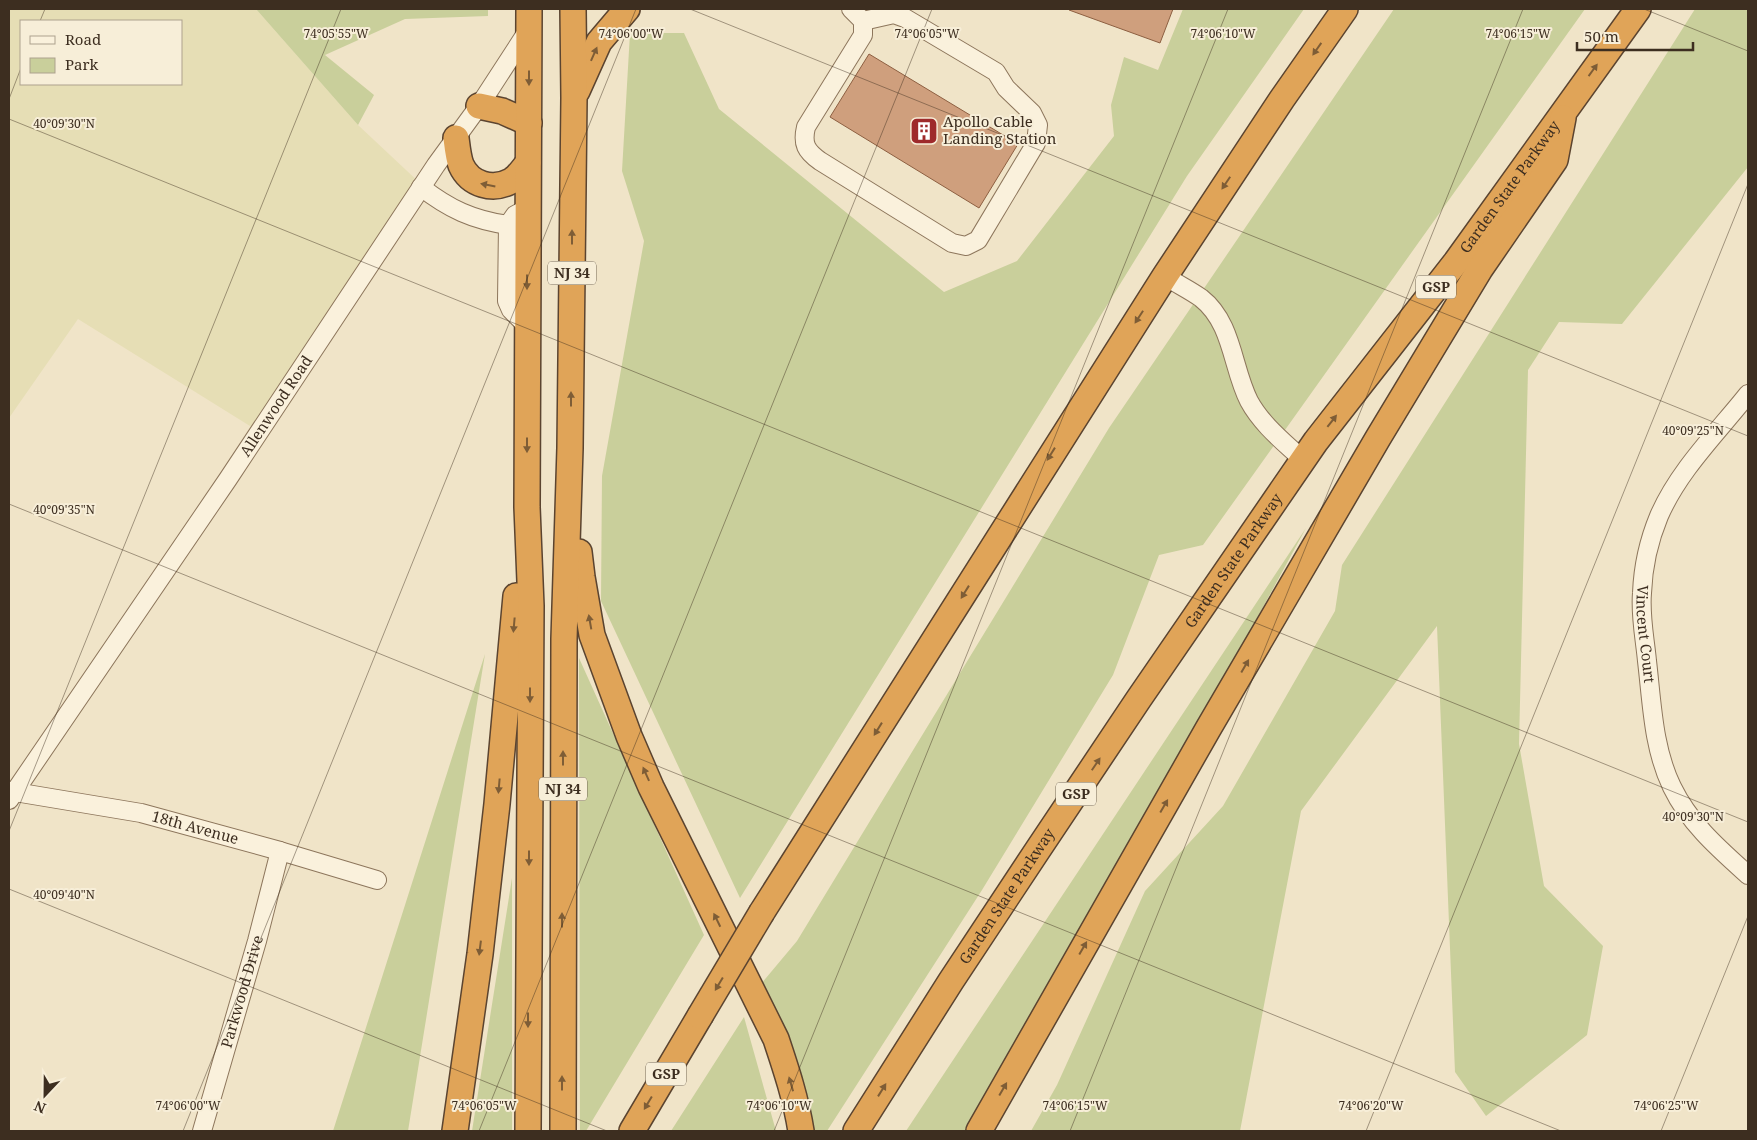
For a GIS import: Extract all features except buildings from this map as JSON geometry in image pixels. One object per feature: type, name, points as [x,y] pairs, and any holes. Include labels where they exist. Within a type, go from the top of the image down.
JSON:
[{"type":"highway","name":"NJ 34","points":[[563,1131],[564,648],[570,448],[574,98],[573,9]]},
{"type":"highway","points":[[574,98],[599,42],[627,9]]},
{"type":"highway","name":"GSP","points":[[632,1131],[762,912],[1165,276],[1282,99],[1345,9]]},
{"type":"highway","name":"Garden State Parkway","points":[[856,1131],[950,981],[1138,700],[1316,441],[1456,262],[1638,9]]},
{"type":"highway","points":[[455,1131],[480,954],[497,804],[515,606],[527,507],[528,163],[533,16]]},
{"type":"highway","points":[[479,106],[502,111],[529,123]]},
{"type":"highway","points":[[979,1131],[1208,728],[1378,438],[1480,269],[1555,160],[1565,110]]},
{"type":"highway","points":[[456,138],[461,165],[470,177],[479,183],[495,187],[513,180],[528,163]]},
{"type":"highway","points":[[570,448],[582,577],[592,635],[598,653],[629,736],[651,787],[776,1038],[798,1108],[801,1131]]},
{"type":"highway","name":"NJ 34","points":[[527,507],[531,606],[528,1131]]},
{"type":"street","points":[[894,14],[905,18],[996,72],[1006,88],[1032,113],[1038,125],[1036,143],[978,240],[966,246],[952,243],[809,153],[803,139],[806,127],[863,34],[857,15],[894,14]]},
{"type":"street","name":"Allenwood Road","points":[[11,794],[222,487],[421,187],[479,106],[533,16]]},
{"type":"street","points":[[421,187],[437,200],[459,212],[485,222],[508,225]]},
{"type":"street","points":[[527,326],[511,310],[507,301],[508,225],[515,215],[528,208]]},
{"type":"street","points":[[1165,276],[1202,299],[1216,316],[1224,327],[1249,400],[1263,422],[1303,460]]},
{"type":"street","name":"Vincent Court","points":[[1748,394],[1670,494],[1652,534],[1641,596],[1656,737],[1665,769],[1676,794],[1701,832],[1748,874]]},
{"type":"street","name":"18th Avenue","points":[[11,794],[141,813],[377,880]]},
{"type":"street","name":"Parkwood Drive","points":[[202,1131],[257,941],[280,851]]},
{"type":"shaded area","points":[[9,9],[256,9],[358,125],[422,185],[258,431],[78,319],[9,418]]},
{"type":"green space","points":[[256,9],[488,9],[488,16],[405,19],[325,55],[374,95],[358,125]]},
{"type":"green space","points":[[1183,9],[1304,9],[1187,176],[740,898],[601,601],[602,476],[644,241],[622,171],[630,33],[684,33],[719,109],[944,292],[1017,261],[1114,136],[1111,105],[1124,57],[1158,70]]},
{"type":"green space","points":[[1394,9],[1585,9],[1203,545],[1159,555],[1113,675],[982,890],[827,1131],[810,1131],[761,984],[797,941],[1109,428]]},
{"type":"green space","points":[[1695,9],[1748,9],[1748,167],[1622,324],[1559,322],[1528,370],[1519,744],[1544,886],[1603,946],[1587,1035],[1486,1116],[1455,1072],[1437,626],[1301,811],[1240,1131],[1031,1131],[1057,1085],[1145,891],[1223,806],[1335,611],[1342,565]]},
{"type":"green space","points":[[1306,528],[978,1131],[906,1131]]},
{"type":"green space","points":[[485,654],[408,1131],[333,1131]]},
{"type":"green space","points":[[579,658],[704,935],[586,1131],[580,1131]]},
{"type":"green space","points":[[512,878],[512,1131],[472,1131]]},
{"type":"green space","points":[[744,1017],[776,1131],[671,1131]]},
{"type":"place","name":"Apollo Cable Landing Station","points":[[924,131]]}]
